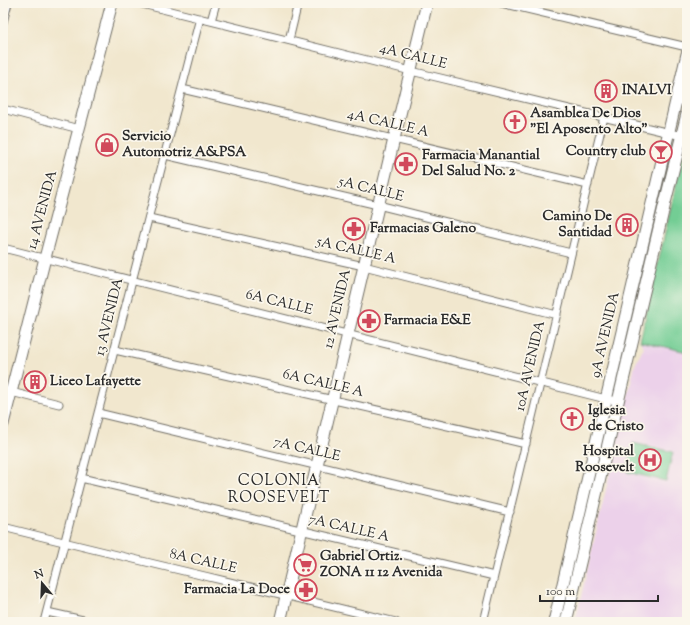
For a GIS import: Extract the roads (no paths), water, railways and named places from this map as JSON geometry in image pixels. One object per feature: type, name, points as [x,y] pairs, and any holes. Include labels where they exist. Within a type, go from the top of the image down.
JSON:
[{"type":"main road","name":"14 AVENIDA","points":[[3,424],[7,391],[45,258],[112,3]]},
{"type":"main road","name":"12 AVENIDA","points":[[280,622],[427,3]]},
{"type":"main road","name":"9A AVENIDA","points":[[554,622],[687,54]]},
{"type":"main road","name":"9A AVENIDA","points":[[566,622],[687,114]]},
{"type":"street","points":[[3,22],[8,3]]},
{"type":"street","name":"4A CALLE","points":[[138,3],[411,71],[682,136]]},
{"type":"street","points":[[211,21],[216,3]]},
{"type":"street","points":[[289,40],[298,3]]},
{"type":"street","points":[[500,3],[687,47]]},
{"type":"street","name":"13 AVENIDA","points":[[44,622],[200,18]]},
{"type":"street","name":"4A CALLE A","points":[[182,89],[588,185]]},
{"type":"street","points":[[3,110],[79,129]]},
{"type":"street","name":"10A AVENIDA","points":[[483,622],[604,117]]},
{"type":"street","name":"5A CALLE","points":[[165,155],[378,205],[571,253]]},
{"type":"street","name":"5A CALLE A","points":[[148,218],[364,266],[556,315]]},
{"type":"street","name":"6A CALLE","points":[[3,248],[618,401]]},
{"type":"street","name":"6A CALLE A","points":[[115,350],[526,444]]},
{"type":"street","points":[[7,391],[59,404]]},
{"type":"street","name":"7A CALLE","points":[[98,413],[510,512]]},
{"type":"street","name":"7A CALLE A","points":[[81,478],[494,576]]},
{"type":"street","name":"8A CALLE","points":[[3,527],[396,622]]},
{"type":"street","points":[[47,612],[92,622]]},
{"type":"place","name":"INALVI","points":[[606,91]]},
{"type":"place","name":"Asamblea De Dios \"El Aposento Alto\"","points":[[515,122]]},
{"type":"place","name":"Servicio Automotriz A&PSA","points":[[107,145]]},
{"type":"place","name":"Country club","points":[[661,152]]},
{"type":"place","name":"Farmacia Manantial Del Salud No. 2","points":[[406,164]]},
{"type":"place","name":"Camino De Santidad","points":[[627,225]]},
{"type":"place","name":"Farmacias Galeno","points":[[354,229]]},
{"type":"place","name":"Farmacia E&E","points":[[369,321]]},
{"type":"place","name":"Liceo Lafayette","points":[[35,382]]},
{"type":"place","name":"Iglesia de Cristo","points":[[572,419]]},
{"type":"place","name":"Hospital Roosevelt","points":[[650,460]]},
{"type":"place","name":"Gabriel Ortiz. ZONA 11 12 Avenida","points":[[305,565]]},
{"type":"place","name":"Farmacia La Doce","points":[[306,590]]},
{"type":"district","name":"COLONIA ROOSEVELT","points":[[279,490]]}]
